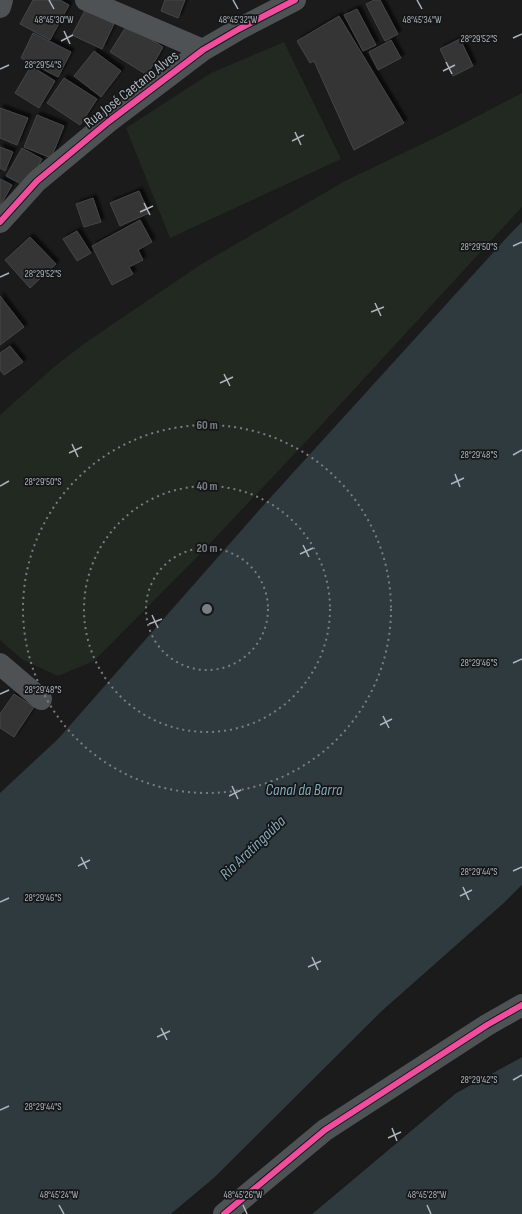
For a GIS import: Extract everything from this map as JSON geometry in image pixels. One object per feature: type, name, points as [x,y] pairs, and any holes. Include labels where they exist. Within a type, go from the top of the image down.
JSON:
[{"type":"street","points":[[0,7],[2,0]]},
{"type":"street","points":[[86,0],[203,50]]},
{"type":"street","name":"Rua José Caetano Alves","points":[[0,222],[37,181],[108,122],[203,50],[288,2]]},
{"type":"street","points":[[0,664],[41,699]]},
{"type":"street","points":[[224,1214],[325,1130],[487,1024],[522,1005]]},
{"type":"shaded area","points":[[284,42],[341,159],[170,238],[126,128],[211,73]]},
{"type":"shaded area","points":[[522,93],[522,207],[313,434],[200,554],[94,661],[58,676],[23,660],[0,640],[0,415],[54,367],[85,343],[200,265],[345,181],[449,131]]},
{"type":"water","name":"Canal da Barra","points":[[522,222],[522,885],[504,903],[382,1011],[214,1178],[171,1214],[0,1214],[0,793],[58,739],[261,508]]},
{"type":"water","points":[[522,1057],[522,1214],[312,1214],[456,1093]]},
{"type":"pier","points":[[522,885],[522,888],[506,904],[383,1013],[215,1179],[174,1214],[171,1214],[214,1178],[382,1011],[504,903]]},
{"type":"pier","points":[[522,1055],[522,1057],[456,1093],[312,1214],[310,1214],[455,1092]]},
{"type":"building","points":[[33,0],[60,0],[69,5],[50,40],[20,24]]},
{"type":"building","points":[[165,0],[185,0],[178,18],[161,11]]},
{"type":"building","points":[[374,0],[380,0],[398,34],[385,41],[366,4]]},
{"type":"building","points":[[357,9],[376,45],[363,51],[344,15]]},
{"type":"building","points":[[85,10],[114,24],[102,49],[72,35]]},
{"type":"building","points":[[339,16],[404,123],[354,150],[314,61],[310,63],[297,41]]},
{"type":"building","points":[[127,25],[163,47],[147,75],[110,52]]},
{"type":"building","points":[[33,33],[71,52],[58,77],[21,58]]},
{"type":"building","points":[[460,39],[473,66],[453,76],[440,49]]},
{"type":"building","points":[[391,40],[401,58],[378,70],[369,52]]},
{"type":"building","points":[[94,51],[121,71],[101,97],[74,76]]},
{"type":"building","points":[[31,66],[55,81],[39,108],[15,93]]},
{"type":"building","points":[[64,78],[97,99],[80,125],[47,103]]},
{"type":"building","points":[[0,108],[28,118],[17,145],[0,138]]},
{"type":"building","points":[[37,115],[64,126],[51,158],[24,147]]},
{"type":"building","points":[[0,147],[13,152],[5,171],[0,168]]},
{"type":"building","points":[[22,148],[42,159],[27,187],[6,176]]},
{"type":"building","points":[[0,179],[12,185],[0,206]]},
{"type":"building","points":[[139,191],[149,213],[120,226],[110,203]]},
{"type":"building","points":[[93,198],[101,222],[84,227],[76,204]]},
{"type":"building","points":[[140,220],[152,242],[138,250],[143,260],[129,267],[133,274],[112,285],[92,246]]},
{"type":"building","points":[[77,231],[91,253],[77,261],[63,239]]},
{"type":"building","points":[[30,237],[56,264],[30,288],[5,260]]},
{"type":"building","points":[[0,296],[24,327],[0,345]]},
{"type":"building","points":[[10,346],[23,362],[4,375],[0,370],[0,353]]},
{"type":"building","points":[[14,694],[34,707],[14,737],[0,728],[0,714]]},
{"type":"cycle path","points":[[0,222],[37,181],[108,122],[203,50],[239,29],[295,0]]},
{"type":"cycle path","points":[[224,1214],[325,1130],[487,1025],[522,1005]]},
{"type":"water label","name":"Rio Aratingaúba","points":[[252,847]]}]
